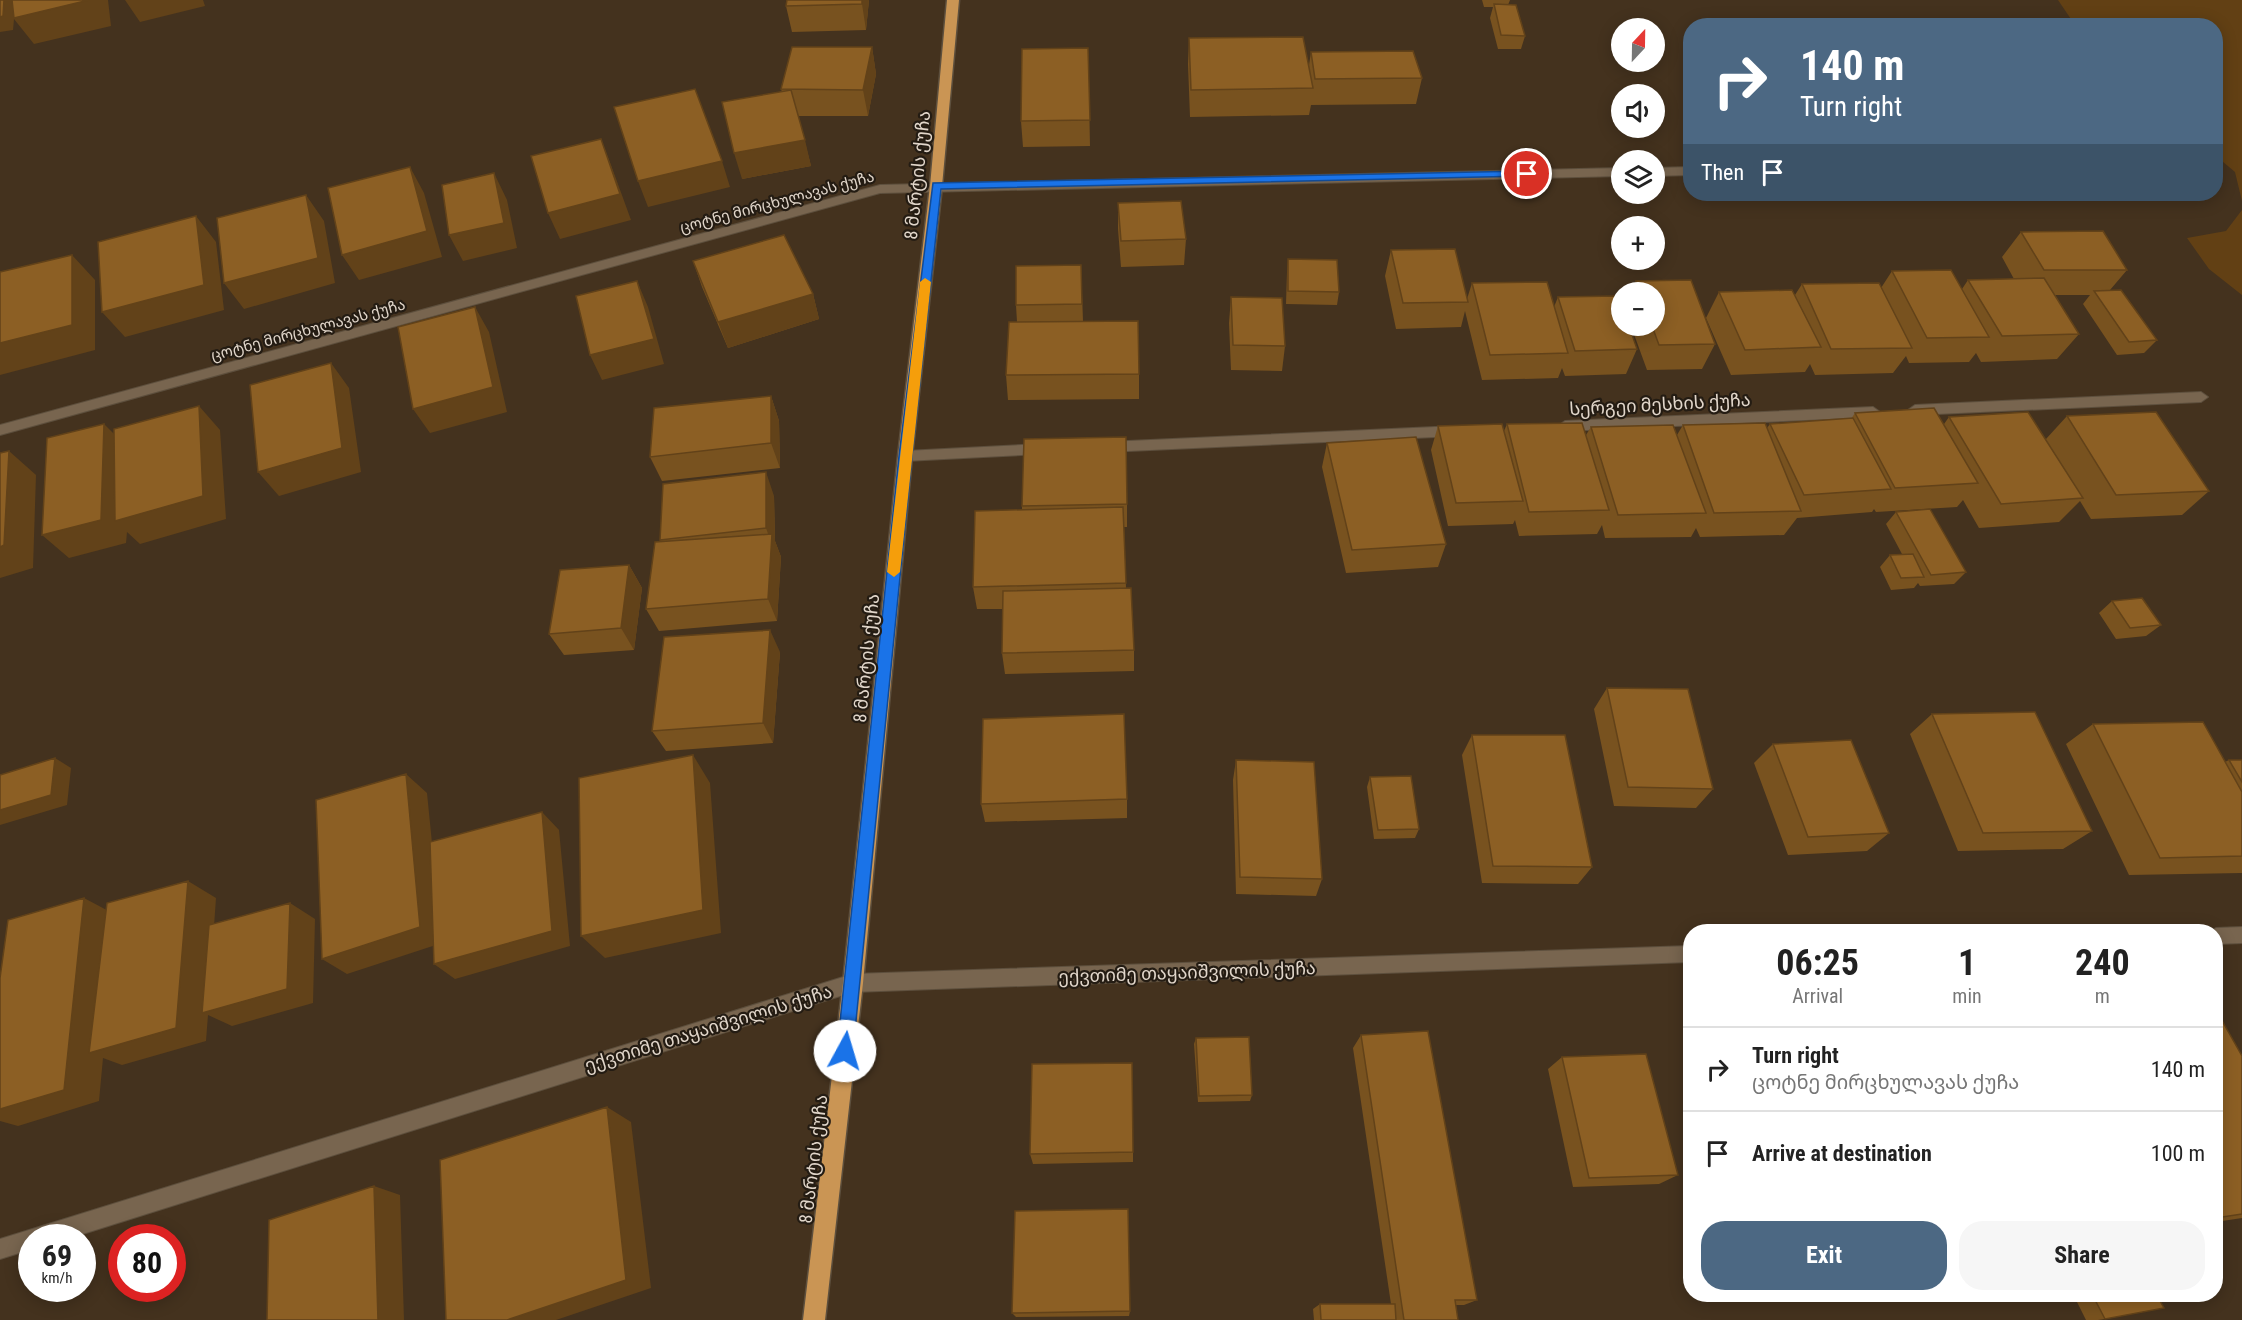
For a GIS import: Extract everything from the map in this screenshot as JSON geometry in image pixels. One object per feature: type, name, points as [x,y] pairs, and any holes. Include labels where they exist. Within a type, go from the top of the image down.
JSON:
[{"type":"highway","name":"8 მარტის ქუჩა","points":[[814,1320],[853,983],[905,456],[936,186],[952,0]]},
{"type":"street","points":[[1665,172],[1683,171]]},
{"type":"street","name":"ცოტნე მირცხულავას ქუჩა","points":[[0,429],[880,189],[1611,172]]},
{"type":"street","name":"სერგეი მესხის ქუჩა","points":[[1547,427],[2201,397]]},
{"type":"street","points":[[1095,447],[1476,430]]},
{"type":"street","points":[[905,456],[1060,449]]},
{"type":"street","points":[[2223,936],[2242,935]]},
{"type":"street","name":"ექვთიმე თაყაიშვილის ქუჩა","points":[[83,1224],[853,983],[1683,954]]},
{"type":"street","points":[[0,1249],[18,1243]]},
{"type":"shaded area","points":[[2058,0],[2242,0],[2242,201],[2235,172],[2223,162],[2223,18],[2070,18]]},
{"type":"shaded area","points":[[2242,210],[2242,295],[2209,269],[2187,238],[2226,231]]},
{"type":"building","points":[[0,0],[4,0],[3,16],[0,17]]},
{"type":"building","points":[[12,0],[89,0],[14,18]]},
{"type":"building","points":[[787,0],[862,0],[862,4],[786,6]]},
{"type":"building","points":[[1494,4],[1516,5],[1525,36],[1501,35]]},
{"type":"building","points":[[1303,37],[1313,88],[1191,90],[1189,38]]},
{"type":"building","points":[[792,47],[872,47],[863,90],[781,89]]},
{"type":"building","points":[[1088,48],[1090,120],[1021,121],[1022,49]]},
{"type":"building","points":[[1413,51],[1422,78],[1315,79],[1311,52]]},
{"type":"building","points":[[695,89],[722,161],[638,181],[614,107]]},
{"type":"building","points":[[791,90],[805,140],[734,153],[722,102]]},
{"type":"building","points":[[601,139],[620,194],[548,213],[531,156]]},
{"type":"building","points":[[410,167],[427,231],[342,255],[328,188]]},
{"type":"building","points":[[494,173],[504,223],[449,235],[442,185]]},
{"type":"building","points":[[306,195],[318,258],[224,283],[217,218]]},
{"type":"building","points":[[1181,201],[1186,239],[1121,241],[1118,203]]},
{"type":"building","points":[[196,216],[204,285],[102,312],[98,242]]},
{"type":"building","points":[[2103,231],[2127,270],[2044,270],[2021,232]]},
{"type":"building","points":[[784,235],[813,294],[718,322],[693,261]]},
{"type":"building","points":[[1455,249],[1468,302],[1403,303],[1391,250]]},
{"type":"building","points":[[72,255],[72,325],[0,343],[0,272]]},
{"type":"building","points":[[1288,259],[1337,260],[1339,292],[1288,291]]},
{"type":"building","points":[[1081,265],[1082,304],[1016,305],[1016,266]]},
{"type":"building","points":[[1951,270],[1989,337],[1927,338],[1892,271]]},
{"type":"building","points":[[2044,278],[2079,334],[2002,336],[1968,280]]},
{"type":"building","points":[[1691,280],[1715,344],[1659,345],[1656,336],[1665,336],[1665,282],[1636,281]]},
{"type":"building","points":[[637,281],[654,339],[590,355],[576,296]]},
{"type":"building","points":[[1547,282],[1568,353],[1490,355],[1472,283]]},
{"type":"building","points":[[1879,283],[1912,348],[1831,349],[1802,284]]},
{"type":"building","points":[[1792,290],[1821,347],[1745,350],[1719,292]]},
{"type":"building","points":[[2121,290],[2157,340],[2129,342],[2094,291]]},
{"type":"building","points":[[1611,296],[1611,336],[1632,336],[1637,349],[1575,351],[1558,297]]},
{"type":"building","points":[[1231,297],[1282,298],[1285,346],[1233,345]]},
{"type":"building","points":[[475,307],[493,387],[413,409],[398,327]]},
{"type":"building","points":[[1138,321],[1139,374],[1006,375],[1009,322]]},
{"type":"building","points":[[331,363],[342,448],[258,472],[250,385]]},
{"type":"building","points":[[771,396],[771,443],[650,457],[654,408]]},
{"type":"building","points":[[199,406],[203,496],[115,521],[114,429]]},
{"type":"building","points":[[1934,408],[1978,483],[1895,488],[1855,413]]},
{"type":"building","points":[[2028,412],[2083,498],[2001,504],[1949,417]]},
{"type":"building","points":[[2156,412],[2209,491],[2116,495],[2067,416]]},
{"type":"building","points":[[1853,418],[1891,489],[1804,495],[1770,424]]},
{"type":"building","points":[[1582,423],[1609,510],[1529,512],[1507,424]]},
{"type":"building","points":[[1765,423],[1801,511],[1714,513],[1683,425]]},
{"type":"building","points":[[104,424],[101,520],[42,535],[47,438]]},
{"type":"building","points":[[1502,424],[1523,501],[1456,503],[1438,426]]},
{"type":"building","points":[[1673,425],[1706,513],[1618,515],[1591,427]]},
{"type":"building","points":[[1126,437],[1127,504],[1022,506],[1024,439]]},
{"type":"building","points":[[1416,437],[1446,544],[1352,550],[1327,443]]},
{"type":"building","points":[[9,451],[4,545],[0,547],[0,453]]},
{"type":"building","points":[[766,472],[766,528],[660,540],[663,484]]},
{"type":"building","points":[[1123,507],[1126,583],[973,587],[975,511]]},
{"type":"building","points":[[1930,509],[1966,572],[1931,575],[1896,512]]},
{"type":"building","points":[[772,534],[768,599],[646,609],[655,542]]},
{"type":"building","points":[[1913,554],[1924,577],[1901,578],[1890,555]]},
{"type":"building","points":[[629,565],[621,628],[549,634],[560,570]]},
{"type":"building","points":[[1131,588],[1134,650],[1002,653],[1003,591]]},
{"type":"building","points":[[2142,598],[2161,625],[2130,628],[2112,601]]},
{"type":"building","points":[[770,630],[763,723],[652,731],[664,637]]},
{"type":"building","points":[[1607,688],[1688,689],[1713,789],[1628,787]]},
{"type":"building","points":[[2035,712],[2092,831],[1983,833],[1932,714]]},
{"type":"building","points":[[1124,714],[1127,799],[981,804],[983,719]]},
{"type":"building","points":[[2203,722],[2242,792],[2242,856],[2160,858],[2093,724]]},
{"type":"building","points":[[1472,735],[1565,735],[1592,867],[1493,866]]},
{"type":"building","points":[[1851,740],[1889,833],[1808,837],[1773,744]]},
{"type":"building","points":[[693,755],[703,910],[581,936],[579,778]]},
{"type":"building","points":[[55,758],[51,795],[0,810],[0,775]]},
{"type":"building","points":[[1236,760],[1314,762],[1322,879],[1240,877]]},
{"type":"building","points":[[2229,760],[2242,760],[2242,782]]},
{"type":"building","points":[[406,774],[420,927],[322,959],[316,800]]},
{"type":"building","points":[[1411,776],[1419,829],[1378,830],[1370,777]]},
{"type":"building","points":[[542,812],[552,931],[434,964],[430,842]]},
{"type":"building","points":[[188,881],[176,1028],[89,1053],[107,903]]},
{"type":"building","points":[[84,898],[64,1090],[0,1109],[0,978],[8,920]]},
{"type":"building","points":[[290,903],[287,989],[202,1013],[209,925]]},
{"type":"building","points":[[2223,1022],[2242,1056],[2242,1214],[2223,1217]]},
{"type":"building","points":[[1428,1031],[1477,1300],[1455,1300],[1458,1320],[1404,1320],[1361,1035]]},
{"type":"building","points":[[1249,1037],[1252,1095],[1199,1096],[1196,1038]]},
{"type":"building","points":[[1646,1054],[1678,1175],[1589,1178],[1562,1057]]},
{"type":"building","points":[[1132,1063],[1133,1152],[1030,1154],[1032,1064]]},
{"type":"building","points":[[607,1107],[626,1280],[507,1320],[446,1320],[440,1160]]},
{"type":"building","points":[[374,1186],[378,1320],[267,1320],[269,1220]]},
{"type":"building","points":[[1128,1209],[1130,1311],[1012,1313],[1015,1211]]},
{"type":"building","points":[[2096,1302],[2161,1302],[2164,1308],[2105,1319]]},
{"type":"building","points":[[1320,1304],[1395,1304],[1396,1320],[1321,1320]]},
{"type":"slow traffic","points":[[894,572],[925,282]]},
{"type":"route","points":[[845,1051],[905,456],[936,186],[1527,174]]}]
